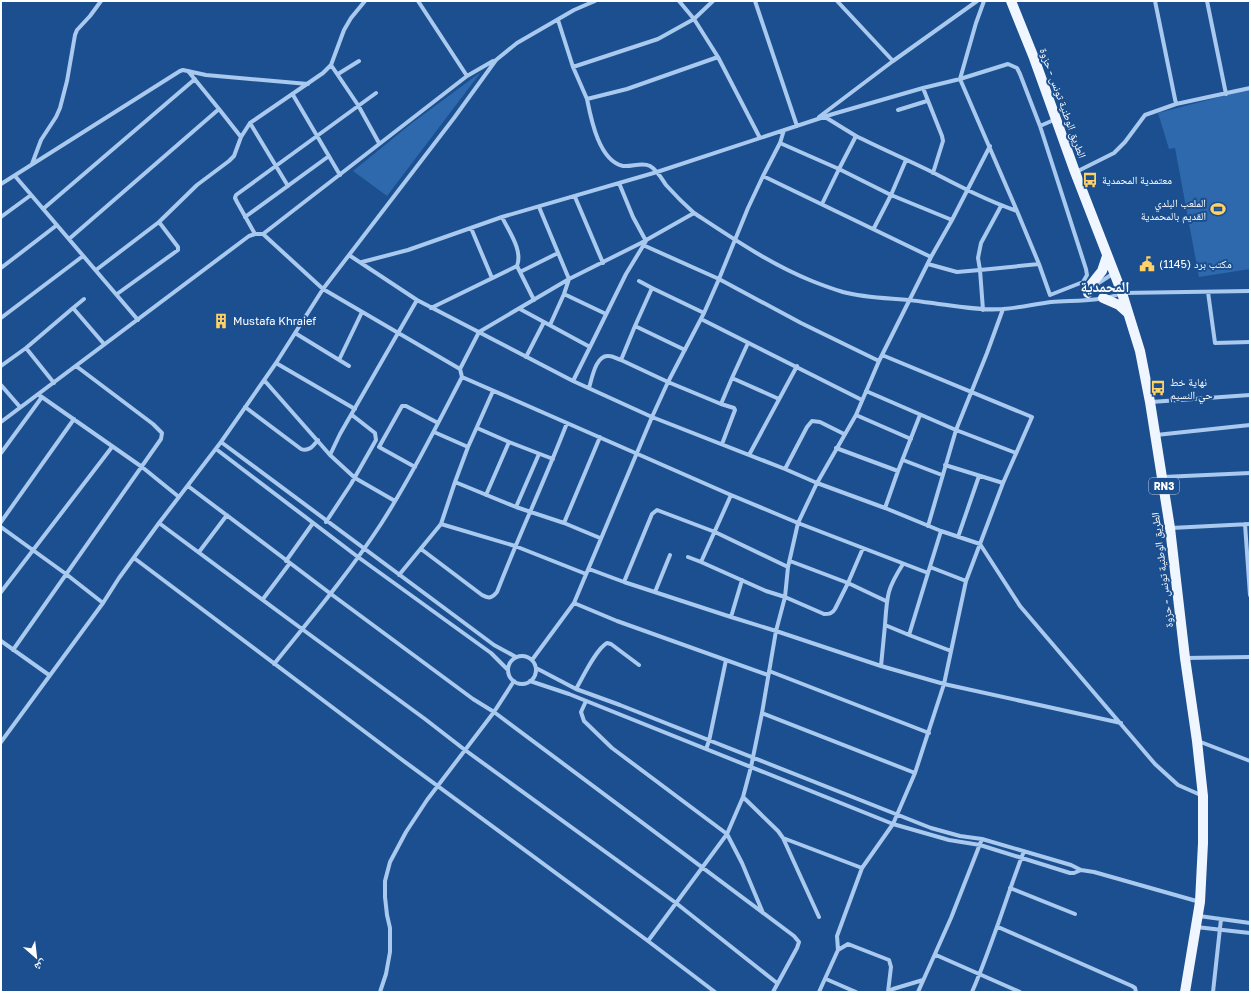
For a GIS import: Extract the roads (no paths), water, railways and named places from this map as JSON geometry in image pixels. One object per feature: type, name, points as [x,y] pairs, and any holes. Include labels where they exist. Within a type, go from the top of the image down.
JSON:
[{"type":"main road","name":"الطريق الوطنية تونس - حزوة","points":[[1011,1],[1034,58],[1075,172],[1122,293],[1140,351],[1156,435],[1170,528],[1203,796],[1203,842],[1200,902],[1185,992]]},
{"type":"main road","points":[[1086,296],[1090,286],[1102,271],[1107,256]]},
{"type":"main road","points":[[1103,298],[1119,305],[1129,314]]},
{"type":"street","points":[[32,164],[41,140],[56,118],[60,108],[68,82],[77,30],[101,1]]},
{"type":"street","points":[[418,1],[467,76]]},
{"type":"street","points":[[1,453],[40,396],[54,383],[104,344],[249,236],[263,234],[467,76],[496,60],[517,43],[574,10],[595,1]]},
{"type":"street","points":[[679,1],[694,19],[718,57],[760,138]]},
{"type":"street","points":[[573,67],[658,39],[694,19],[713,1]]},
{"type":"street","points":[[755,1],[797,126]]},
{"type":"street","points":[[837,1],[893,61]]},
{"type":"street","points":[[815,120],[893,61],[977,1]]},
{"type":"street","points":[[984,1],[960,79],[990,146],[1039,264],[1051,302]]},
{"type":"street","points":[[1155,1],[1176,104]]},
{"type":"street","points":[[1207,1],[1226,94]]},
{"type":"street","points":[[96,270],[159,222],[197,185],[231,159],[237,148],[240,137],[250,123],[293,95],[323,73],[331,65],[344,30],[362,2]]},
{"type":"street","points":[[558,20],[573,67],[587,99],[596,135],[606,153],[614,162],[623,166],[650,166],[657,172],[681,201],[694,213],[787,270],[813,282],[844,292],[878,298],[909,300],[983,310],[1003,309],[1086,296],[1103,298],[1122,293],[1250,291]]},
{"type":"street","points":[[587,99],[626,89],[718,57]]},
{"type":"street","points":[[1,742],[103,603],[159,523],[221,442],[276,363],[323,289],[454,118],[496,60]]},
{"type":"street","points":[[338,74],[359,61]]},
{"type":"street","points":[[362,262],[408,250],[502,217],[657,172],[824,117],[1008,64],[1017,68],[1040,126],[1086,269],[1087,276],[1083,282],[1050,295]]},
{"type":"street","points":[[331,65],[358,105],[379,143]]},
{"type":"street","points":[[1,184],[180,71],[188,71],[206,75],[308,84]]},
{"type":"street","points":[[188,71],[240,137]]},
{"type":"street","points":[[43,209],[195,79]]},
{"type":"street","points":[[922,88],[943,141],[933,173]]},
{"type":"street","points":[[1075,172],[1114,153],[1125,142],[1145,115],[1176,104],[1250,88]]},
{"type":"street","points":[[255,234],[235,198],[236,195],[376,93]]},
{"type":"street","points":[[293,95],[340,175]]},
{"type":"street","points":[[898,110],[927,101]]},
{"type":"street","points":[[69,239],[219,110]]},
{"type":"street","points":[[824,117],[856,136],[967,191],[1001,206],[1017,211]]},
{"type":"street","points":[[1040,126],[1057,119]]},
{"type":"street","points":[[250,123],[288,186]]},
{"type":"street","points":[[532,660],[574,604],[600,538],[652,417],[668,382],[704,313],[736,240],[748,208],[780,143],[784,130]]},
{"type":"street","points":[[822,204],[856,136]]},
{"type":"street","points":[[780,143],[839,169],[891,195],[952,220]]},
{"type":"street","points":[[648,941],[727,834],[743,797],[762,713],[776,631],[785,597],[788,566],[798,523],[817,483],[844,434],[856,416],[879,361],[909,300],[990,146]]},
{"type":"street","points":[[245,217],[329,156]]},
{"type":"street","points":[[874,228],[891,195],[906,160]]},
{"type":"street","points":[[15,176],[138,320]]},
{"type":"street","points":[[763,176],[932,257]]},
{"type":"street","points":[[619,183],[644,243],[719,279],[801,323],[879,361]]},
{"type":"street","points":[[1,218],[31,195]]},
{"type":"street","points":[[575,196],[602,263]]},
{"type":"street","points":[[983,310],[978,258],[981,243],[1001,206]]},
{"type":"street","points":[[539,207],[570,279],[550,325]]},
{"type":"street","points":[[274,664],[331,594],[364,550],[395,501],[434,432],[462,377],[460,369],[479,332],[570,279],[644,243],[694,213]]},
{"type":"street","points":[[431,308],[517,266],[520,260],[519,251],[502,217]]},
{"type":"street","points":[[117,294],[178,250],[178,247],[159,222]]},
{"type":"street","points":[[1,268],[57,225]]},
{"type":"street","points":[[471,228],[492,278]]},
{"type":"street","points":[[263,234],[323,289],[460,369]]},
{"type":"street","points":[[573,381],[626,274],[644,243]]},
{"type":"street","points":[[520,272],[558,253]]},
{"type":"street","points":[[349,255],[431,308],[588,388],[652,417],[817,483],[885,508],[928,526],[980,544],[1020,606],[1155,764],[1178,785],[1203,796]]},
{"type":"street","points":[[1,318],[83,256]]},
{"type":"street","points":[[928,264],[957,272],[1039,264]]},
{"type":"street","points":[[517,266],[534,300]]},
{"type":"street","points":[[1086,296],[1100,281],[1114,273]]},
{"type":"street","points":[[639,281],[704,313]]},
{"type":"street","points":[[621,360],[652,288]]},
{"type":"street","points":[[1208,292],[1215,343],[1250,342]]},
{"type":"street","points":[[564,294],[606,314]]},
{"type":"street","points":[[1,366],[26,348],[84,299]]},
{"type":"street","points":[[330,455],[417,300]]},
{"type":"street","points":[[73,308],[104,344]]},
{"type":"street","points":[[520,309],[590,347]]},
{"type":"street","points":[[928,526],[956,430],[1003,309]]},
{"type":"street","points":[[339,360],[362,312]]},
{"type":"street","points":[[701,319],[748,344],[797,366],[862,400]]},
{"type":"street","points":[[526,357],[544,322]]},
{"type":"street","points":[[635,326],[685,350]]},
{"type":"street","points":[[295,333],[349,366]]},
{"type":"street","points":[[721,404],[748,344]]},
{"type":"street","points":[[26,348],[54,383]]},
{"type":"street","points":[[588,388],[598,360],[608,355],[621,360],[668,382],[735,410],[722,444]]},
{"type":"street","points":[[819,992],[838,950],[837,936],[862,868],[893,824],[929,733],[944,684],[966,581],[1003,483],[1032,417],[882,355]]},
{"type":"street","points":[[276,363],[355,409]]},
{"type":"street","points":[[13,650],[161,439],[162,433],[153,424],[76,366]]},
{"type":"street","points":[[749,455],[797,366]]},
{"type":"street","points":[[462,377],[798,523],[928,573]]},
{"type":"street","points":[[732,378],[779,399]]},
{"type":"street","points":[[264,380],[330,455],[355,478],[395,501]]},
{"type":"street","points":[[1,385],[20,407]]},
{"type":"street","points":[[399,575],[441,524],[468,447],[493,391]]},
{"type":"street","points":[[866,391],[956,430],[1016,453]]},
{"type":"street","points":[[1150,402],[1250,395]]},
{"type":"street","points":[[1,422],[20,407],[40,396]]},
{"type":"street","points":[[40,396],[142,467],[179,497]]},
{"type":"street","points":[[379,447],[402,406],[406,406],[438,423]]},
{"type":"street","points":[[245,407],[305,451],[310,449],[318,440]]},
{"type":"street","points":[[326,522],[355,478],[376,440],[375,433],[352,415]]},
{"type":"street","points":[[885,508],[920,415]]},
{"type":"street","points":[[856,416],[911,439]]},
{"type":"street","points":[[1,522],[74,419]]},
{"type":"street","points":[[785,469],[807,427],[812,421],[820,422],[844,434]]},
{"type":"street","points":[[421,549],[482,596],[490,598],[497,592],[567,423]]},
{"type":"street","points":[[1156,435],[1250,425]]},
{"type":"street","points":[[477,428],[553,459]]},
{"type":"street","points":[[434,432],[468,447]]},
{"type":"street","points":[[564,522],[600,437]]},
{"type":"street","points":[[221,442],[364,550],[494,645],[516,658]]},
{"type":"street","points":[[486,495],[509,442]]},
{"type":"street","points":[[374,444],[415,467]]},
{"type":"street","points":[[1,592],[112,447]]},
{"type":"street","points":[[836,448],[898,471]]},
{"type":"street","points":[[216,449],[358,557],[491,653],[508,670],[514,681],[522,684],[530,681],[536,673],[536,668],[532,660],[524,656],[512,660],[508,670]]},
{"type":"street","points":[[516,507],[539,454]]},
{"type":"street","points":[[903,460],[942,475]]},
{"type":"street","points":[[945,465],[1003,483]]},
{"type":"street","points":[[1162,477],[1250,473]]},
{"type":"street","points":[[958,536],[979,476]]},
{"type":"street","points":[[455,482],[516,507],[564,522],[600,538]]},
{"type":"street","points":[[188,486],[331,594],[494,712],[794,936],[799,942],[797,948],[773,992]]},
{"type":"street","points":[[701,562],[731,494]]},
{"type":"street","points":[[624,582],[652,514],[655,511],[660,511],[715,532],[788,566]]},
{"type":"street","points":[[199,552],[227,516]]},
{"type":"street","points":[[159,523],[425,719],[464,750],[676,903],[777,983]]},
{"type":"street","points":[[263,599],[313,523]]},
{"type":"street","points":[[441,524],[515,546],[586,574]]},
{"type":"street","points":[[1170,528],[1248,524],[1250,595]]},
{"type":"street","points":[[1,527],[33,549],[103,603]]},
{"type":"street","points":[[909,635],[942,531]]},
{"type":"street","points":[[688,557],[766,591],[785,597],[824,614],[830,614],[834,613],[863,548]]},
{"type":"street","points":[[655,592],[670,555]]},
{"type":"street","points":[[134,558],[715,992]]},
{"type":"street","points":[[790,561],[848,583],[886,601]]},
{"type":"street","points":[[881,666],[888,591],[903,564]]},
{"type":"street","points":[[930,567],[966,581]]},
{"type":"street","points":[[589,569],[624,582],[881,666],[944,684],[1121,723]]},
{"type":"street","points":[[731,617],[742,580]]},
{"type":"street","points":[[574,604],[726,660],[769,673],[929,733]]},
{"type":"street","points":[[885,624],[951,651]]},
{"type":"street","points":[[1,641],[49,675]]},
{"type":"street","points":[[576,689],[603,645],[607,643],[611,644],[639,665]]},
{"type":"street","points":[[1185,658],[1250,657]]},
{"type":"street","points":[[706,749],[726,660]]},
{"type":"street","points":[[536,668],[576,689],[941,831],[967,838],[982,839],[1071,865],[1081,870],[1094,872],[1200,902]]},
{"type":"street","points":[[380,992],[388,965],[390,952],[390,928],[385,897],[387,873],[390,862],[406,832],[438,785],[494,712],[514,681]]},
{"type":"street","points":[[530,681],[586,700],[893,824],[949,840],[980,845],[1070,873],[1081,870]]},
{"type":"street","points":[[586,700],[582,712],[584,722],[612,748],[727,834],[750,880],[764,914]]},
{"type":"street","points":[[762,713],[914,773]]},
{"type":"street","points":[[1197,740],[1250,761]]},
{"type":"street","points":[[743,797],[778,831],[783,838],[819,917]]},
{"type":"street","points":[[875,816],[878,807]]},
{"type":"street","points":[[783,838],[862,868]]},
{"type":"street","points":[[918,992],[936,955],[982,839]]},
{"type":"street","points":[[972,992],[998,927],[1010,888],[1024,851]]},
{"type":"street","points":[[1010,888],[1075,914]]},
{"type":"street","points":[[1197,916],[1250,923]]},
{"type":"street","points":[[1213,992],[1221,919]]},
{"type":"street","points":[[998,927],[1132,986],[1135,988],[1136,992]]},
{"type":"street","points":[[1196,927],[1250,933]]},
{"type":"street","points":[[838,950],[848,944],[889,960],[891,967],[888,992]]},
{"type":"street","points":[[936,955],[1020,992]]},
{"type":"street","points":[[826,979],[856,992]]},
{"type":"street","points":[[888,992],[893,989],[923,980]]},
{"type":"place","name":"معتمدية المحمدية","points":[[1090,180]]},
{"type":"place","name":"الملعب البلدي القديم بالمحمدية","points":[[1218,209]]},
{"type":"place","name":"مكتب برد (1145)","points":[[1147,264]]},
{"type":"place","name":"Mustafa Khraief","points":[[221,321]]},
{"type":"place","name":"نهاية خط حي النسيم","points":[[1158,388]]},
{"type":"district","name":"المحمدية","points":[[1105,287]]}]
